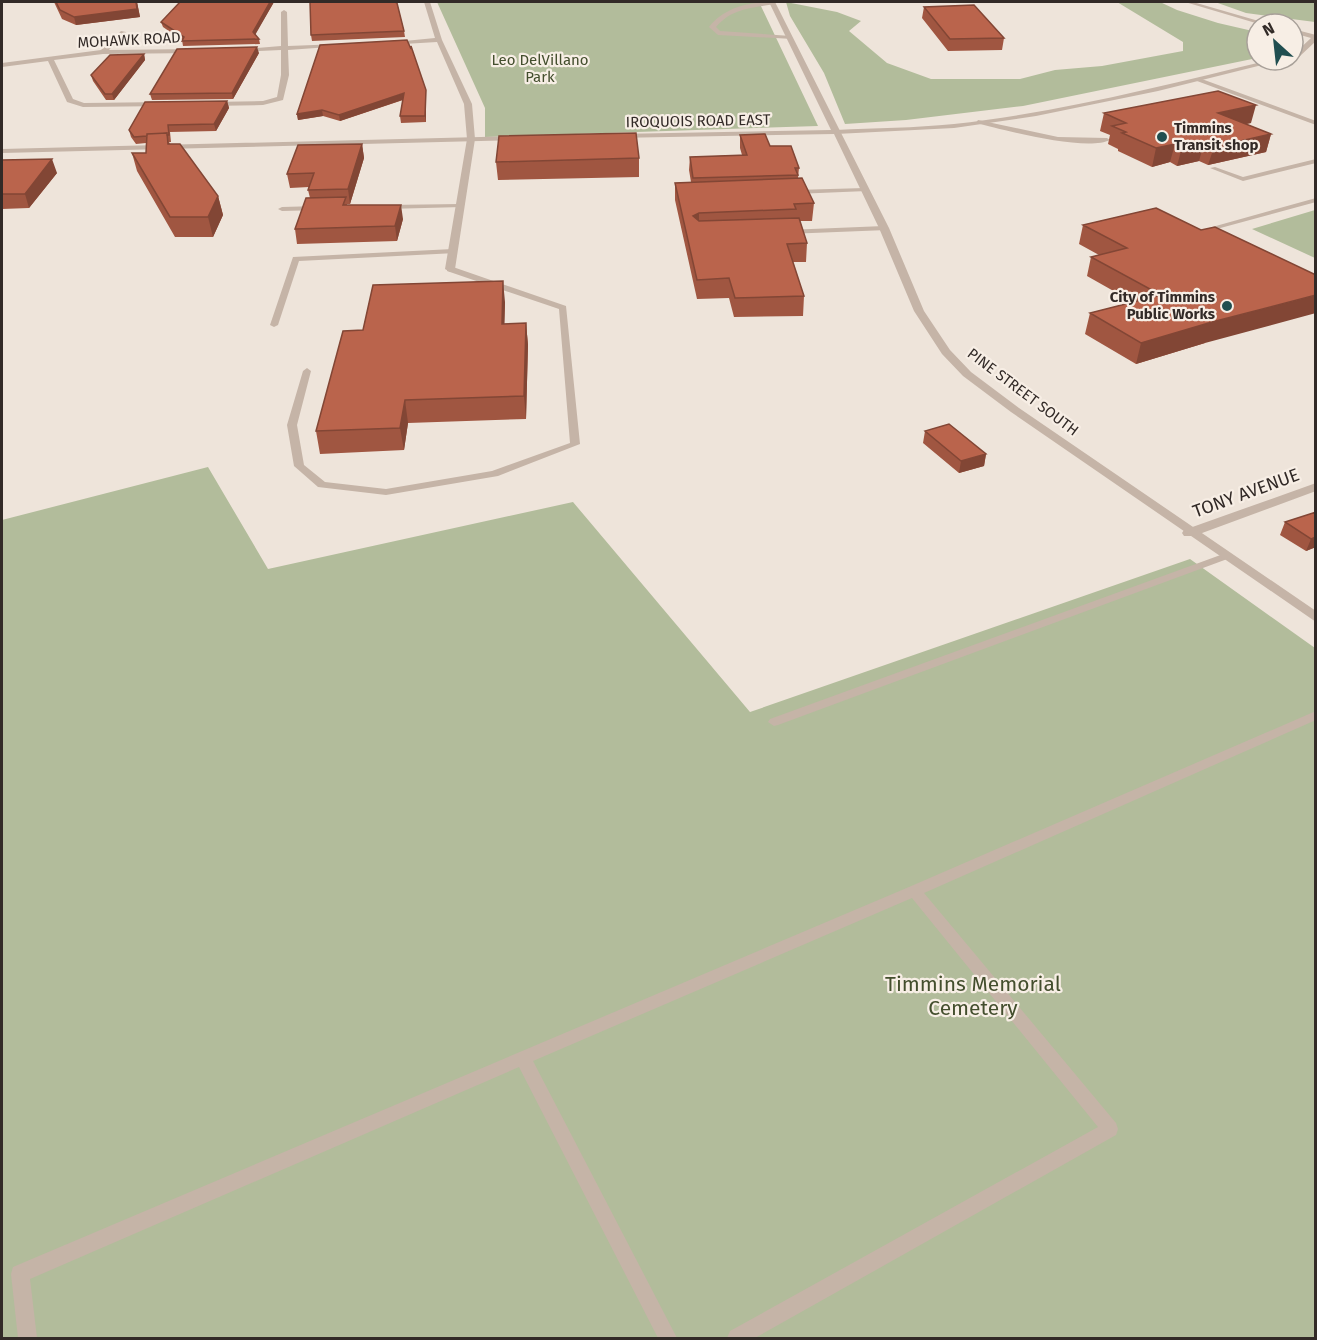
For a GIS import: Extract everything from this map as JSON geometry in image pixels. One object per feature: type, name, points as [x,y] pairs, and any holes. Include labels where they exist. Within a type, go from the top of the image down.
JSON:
[{"type":"street","points":[[427,2],[438,40],[468,104],[471,139],[450,269]]},
{"type":"street","points":[[773,2],[751,4],[732,11],[718,19],[712,27],[718,33],[791,38]]},
{"type":"street","name":"PINE STREET SOUTH","points":[[773,2],[884,228],[919,311],[946,352],[967,374],[1189,533],[1316,618]]},
{"type":"street","points":[[1188,2],[1245,18]]},
{"type":"street","points":[[203,104],[263,103],[280,98],[285,75],[285,12]]},
{"type":"street","points":[[103,52],[123,32]]},
{"type":"street","points":[[1305,48],[1316,37]]},
{"type":"street","points":[[379,43],[438,40]]},
{"type":"street","points":[[229,50],[344,45]]},
{"type":"street","name":"MOHAWK ROAD","points":[[2,65],[103,52],[206,50]]},
{"type":"street","points":[[50,59],[70,100],[83,105],[180,104]]},
{"type":"street","name":"IROQUOIS ROAD EAST","points":[[612,136],[836,132],[978,122],[1013,118],[1245,68]]},
{"type":"street","points":[[2,151],[530,138]]},
{"type":"street","name":"TONY AVENUE","points":[[1189,533],[1316,487]]},
{"type":"lane","points":[[1199,80],[1316,123]]},
{"type":"lane","points":[[978,122],[1084,142],[1107,140]]},
{"type":"lane","points":[[1213,168],[1243,179],[1316,161]]},
{"type":"lane","points":[[785,192],[865,190]]},
{"type":"lane","points":[[1202,231],[1316,200]]},
{"type":"lane","points":[[377,207],[460,206]]},
{"type":"lane","points":[[282,209],[330,208]]},
{"type":"lane","points":[[780,232],[884,228]]},
{"type":"lane","points":[[274,325],[296,259],[453,251]]},
{"type":"lane","points":[[307,371],[292,425],[299,466],[322,485],[386,492],[494,474],[575,444],[563,308],[450,269]]},
{"type":"lane","points":[[774,722],[1226,556]]},
{"type":"lane","points":[[27,1338],[20,1274],[914,891],[1316,715]]},
{"type":"lane","points":[[737,1338],[1110,1129],[914,891]]},
{"type":"lane","points":[[522,1058],[668,1338]]},
{"type":"green space","name":"Leo DelVillano Park","points":[[437,2],[759,2],[818,126],[485,137],[485,108]]},
{"type":"green space","points":[[786,2],[837,12],[861,21],[849,31],[887,63],[931,79],[1020,79],[1055,70],[1102,66],[1183,51],[1183,42],[1117,2],[1160,2],[1177,10],[1245,29],[1245,60],[1023,106],[906,120],[845,124],[824,73],[790,16]]},
{"type":"green space","points":[[1215,2],[1315,2],[1315,22],[1305,21],[1305,12],[1245,13]]},
{"type":"green space","points":[[1315,210],[1315,258],[1252,229]]},
{"type":"green space","name":"Timmins Memorial Cemetery","points":[[208,467],[268,569],[573,502],[750,712],[1190,559],[1315,648],[1315,1338],[2,1338],[2,520]]},
{"type":"building","points":[[56,2],[136,2],[137,9],[74,17],[60,10]]},
{"type":"building","points":[[180,2],[270,2],[253,32],[259,39],[182,41],[184,37],[161,22]]},
{"type":"building","points":[[310,2],[395,2],[404,31],[311,35]]},
{"type":"building","points":[[974,5],[1004,38],[950,39],[924,7]]},
{"type":"building","points":[[407,40],[426,90],[425,116],[400,116],[404,93],[339,115],[322,110],[297,114],[320,45]]},
{"type":"building","points":[[257,47],[232,93],[150,94],[177,49]]},
{"type":"building","points":[[144,54],[112,94],[105,94],[91,75],[110,55]]},
{"type":"building","points":[[1218,91],[1256,105],[1218,113],[1271,134],[1214,147],[1204,143],[1182,147],[1175,144],[1156,148],[1122,133],[1126,132],[1112,126],[1126,123],[1104,113]]},
{"type":"building","points":[[227,101],[214,124],[168,125],[169,135],[167,133],[147,134],[147,136],[134,137],[129,130],[145,102]]},
{"type":"building","points":[[167,133],[168,144],[180,144],[218,196],[208,217],[170,217],[132,153],[146,153],[147,134]]},
{"type":"building","points":[[636,133],[639,158],[496,162],[499,136]]},
{"type":"building","points":[[765,134],[770,146],[791,146],[799,168],[795,168],[798,175],[693,178],[690,157],[747,155],[740,135]]},
{"type":"building","points":[[362,144],[348,189],[308,190],[314,173],[287,174],[298,145]]},
{"type":"building","points":[[52,159],[25,194],[2,194],[2,160]]},
{"type":"building","points":[[802,178],[814,203],[794,204],[796,209],[699,213],[693,216],[699,221],[799,218],[807,243],[787,244],[804,296],[735,298],[729,278],[697,280],[675,183]]},
{"type":"building","points":[[346,197],[343,205],[401,205],[395,226],[295,229],[306,198]]},
{"type":"building","points":[[1156,208],[1201,230],[1215,227],[1316,275],[1316,295],[1141,343],[1090,313],[1161,295],[1091,257],[1127,248],[1083,225]]},
{"type":"building","points":[[503,281],[502,324],[526,323],[524,396],[405,400],[400,428],[316,431],[343,331],[363,330],[373,285]]},
{"type":"building","points":[[949,424],[986,454],[961,461],[925,431]]},
{"type":"building","points":[[1316,512],[1316,537],[1311,539],[1285,522]]},
{"type":"place","name":"Timmins Transit shop","points":[[1162,137]]},
{"type":"place","name":"City of Timmins Public Works","points":[[1227,306]]}]
